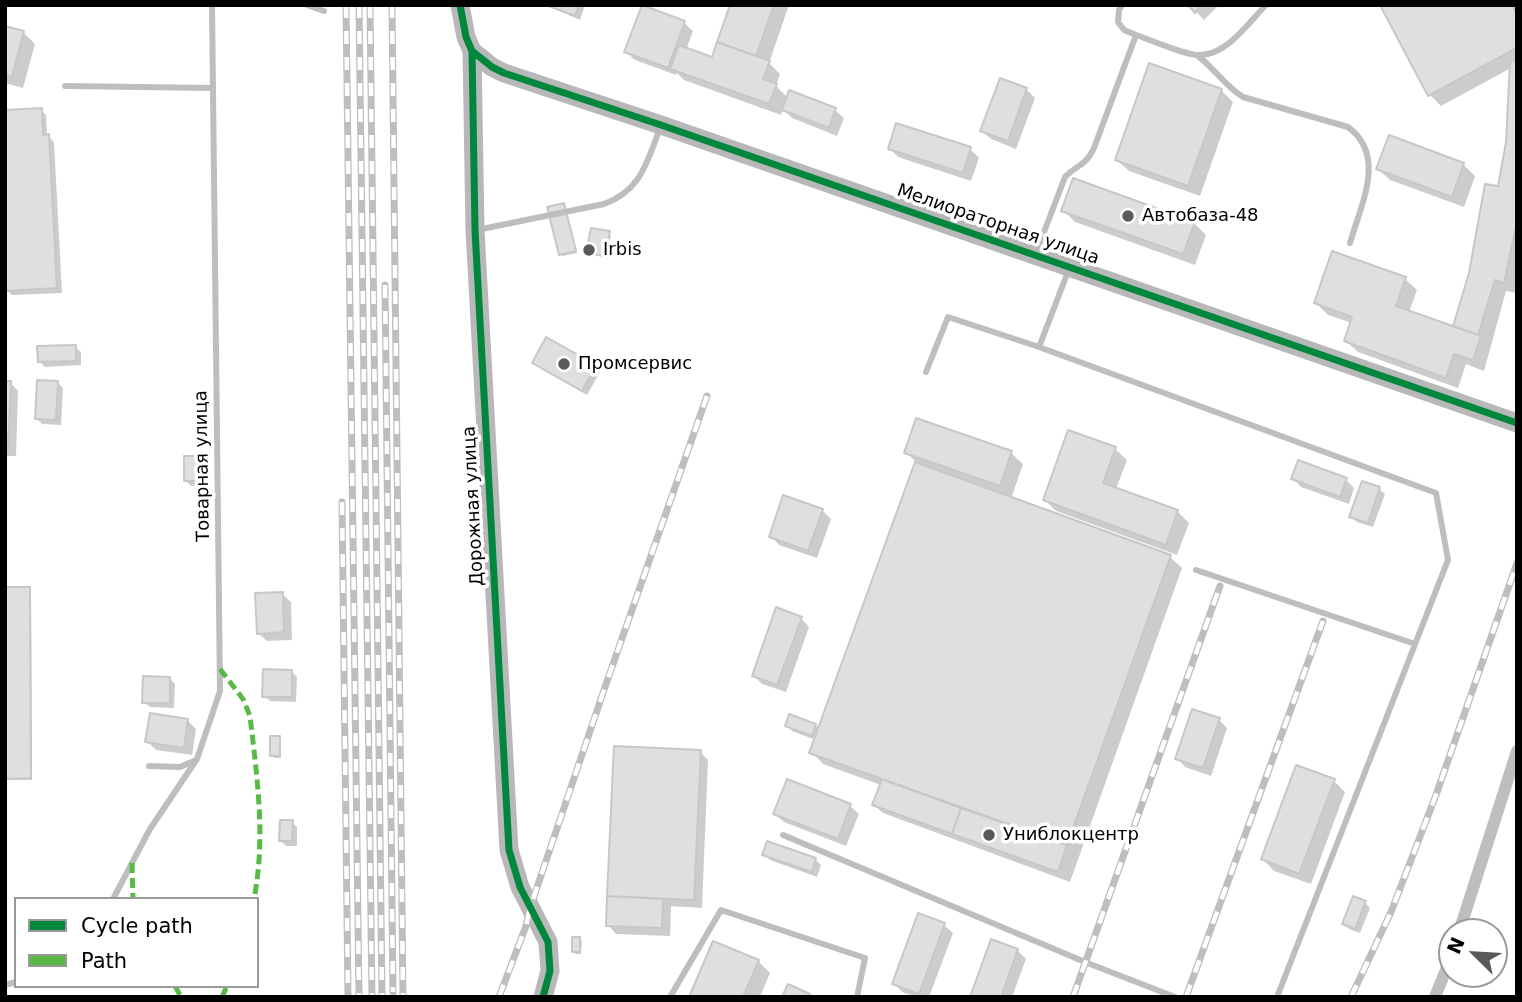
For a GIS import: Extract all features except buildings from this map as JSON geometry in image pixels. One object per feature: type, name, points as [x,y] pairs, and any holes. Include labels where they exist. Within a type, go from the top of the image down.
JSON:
[{"type":"street","name":"Дорожная улица","points":[[460,5],[466,37],[472,51],[475,230],[509,850],[520,887],[548,942],[550,971],[543,997]]},
{"type":"street","name":"Мелиораторная улица","points":[[472,51],[504,73],[661,125],[1517,423]]},
{"type":"street","points":[[1463,918],[1517,751]]},
{"type":"lane","name":"Товарная улица","points":[[114,897],[150,829],[197,759],[220,691],[212,5]]},
{"type":"lane","points":[[307,5],[324,11]]},
{"type":"lane","points":[[1122,5],[1118,22],[1124,30],[1198,56],[1208,63],[1231,90],[1244,97],[1348,127],[1359,135],[1370,158],[1369,177],[1350,243]]},
{"type":"lane","points":[[1198,56],[1223,47],[1266,5]]},
{"type":"lane","points":[[1035,255],[1065,177],[1087,161],[1094,148],[1136,35]]},
{"type":"lane","points":[[65,86],[213,88]]},
{"type":"lane","points":[[475,230],[604,204],[623,196],[642,173],[661,125]]},
{"type":"lane","points":[[1039,347],[1070,267]]},
{"type":"lane","points":[[926,372],[948,317],[1039,347],[1436,493],[1448,560],[1278,997]]},
{"type":"lane","points":[[1196,570],[1415,644]]},
{"type":"lane","points":[[149,766],[180,767],[197,759]]},
{"type":"lane","points":[[783,835],[1175,997]]},
{"type":"lane","points":[[670,997],[721,910],[865,958],[857,997]]},
{"type":"railway","points":[[346,5],[359,997]]},
{"type":"railway","points":[[359,5],[372,997]]},
{"type":"railway","points":[[370,5],[382,997]]},
{"type":"railway","points":[[392,5],[403,997]]},
{"type":"railway","points":[[385,285],[393,992]]},
{"type":"railway","points":[[499,997],[526,926],[605,687],[707,396]]},
{"type":"railway","points":[[342,502],[348,997]]},
{"type":"railway","points":[[1351,997],[1391,912],[1436,795],[1517,563]]},
{"type":"railway","points":[[1073,997],[1220,586]]},
{"type":"railway","points":[[1186,997],[1323,621]]},
{"type":"marked path","points":[[220,669],[243,699],[250,716],[260,830],[254,897]]},
{"type":"marked path","points":[[132,863],[133,897]]},
{"type":"marked path","points":[[176,988],[181,997]]},
{"type":"marked path","points":[[222,997],[226,988]]},
{"type":"cycle path","points":[[460,5],[466,37],[472,51],[475,230],[509,850],[520,887],[548,942],[550,971],[543,997]]},
{"type":"cycle path","points":[[472,51],[504,73],[661,125],[1517,423]]},
{"type":"place","name":"Автобаза-48","points":[[1128,216]]},
{"type":"place","name":"Irbis","points":[[589,250]]},
{"type":"place","name":"Промсервис","points":[[564,364]]},
{"type":"place","name":"Униблокцентр","points":[[989,835]]}]
